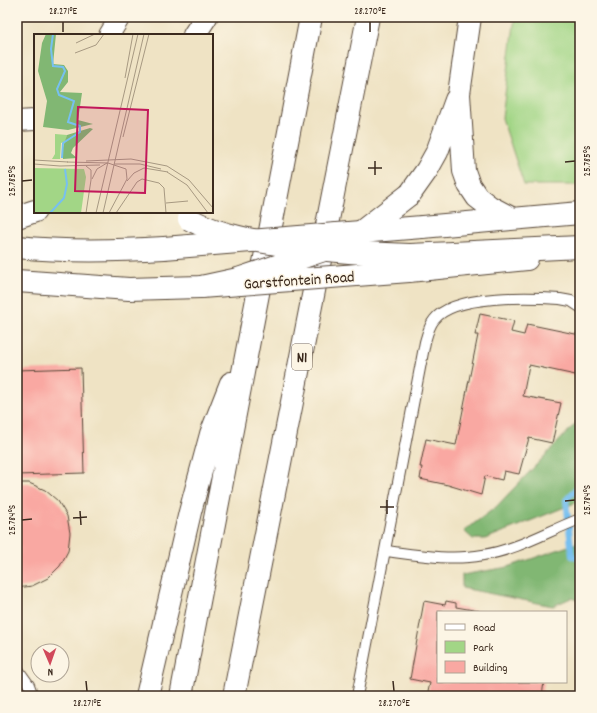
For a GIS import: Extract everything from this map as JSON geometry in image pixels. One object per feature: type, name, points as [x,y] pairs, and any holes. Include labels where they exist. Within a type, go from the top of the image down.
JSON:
[{"type":"main road","points":[[195,34],[206,17]]},
{"type":"main road","points":[[202,34],[210,17]]},
{"type":"main road","points":[[181,696],[312,17]]},
{"type":"main road","name":"N1","points":[[234,696],[368,17]]},
{"type":"main road","points":[[470,17],[459,94],[464,171],[469,185],[477,197],[486,204],[512,218]]},
{"type":"main road","points":[[201,287],[238,279],[324,250],[361,232],[410,194],[428,170],[437,152],[459,94]]},
{"type":"main road","points":[[17,217],[34,212]]},
{"type":"main road","points":[[17,247],[54,250],[164,248],[580,213]]},
{"type":"main road","points":[[186,216],[208,229],[248,240],[409,263],[580,247]]},
{"type":"main road","name":"Garstfontein Road","points":[[17,281],[129,289],[201,287],[409,263],[580,254]]},
{"type":"main road","points":[[147,696],[190,512],[211,434],[252,330]]},
{"type":"street","points":[[110,34],[120,17]]},
{"type":"street","points":[[17,121],[34,120]]},
{"type":"lane","points":[[357,696],[425,342],[434,318],[456,307],[487,299],[560,299],[571,301],[580,307]]},
{"type":"lane","points":[[386,551],[428,556],[464,558],[496,552],[580,519]]},
{"type":"lane","points":[[17,668],[29,684],[33,696]]},
{"type":"green space","points":[[515,17],[580,17],[580,185],[524,185],[502,118]]},
{"type":"green space","points":[[580,419],[580,501],[485,539],[473,539],[464,531],[496,507]]},
{"type":"green space","points":[[580,542],[580,601],[571,598],[553,606],[462,588],[462,575],[508,567]]},
{"type":"building","points":[[480,314],[514,321],[511,332],[524,335],[527,324],[580,335],[580,376],[529,365],[523,396],[561,403],[552,443],[529,438],[519,474],[504,471],[502,480],[485,476],[481,495],[448,485],[420,479],[422,467],[420,467],[426,439],[456,445],[478,335],[475,335]]},
{"type":"building","points":[[81,368],[84,473],[17,475],[17,370]]},
{"type":"building","points":[[17,483],[29,483],[45,490],[58,501],[67,516],[70,533],[68,551],[60,566],[48,578],[32,586],[17,588]]},
{"type":"building","points":[[424,601],[445,605],[446,601],[456,603],[456,607],[479,611],[437,611],[437,683],[544,683],[542,696],[427,696],[430,683],[410,679]]},
{"type":"waterway","points":[[580,485],[566,500],[572,556],[580,558]]}]
